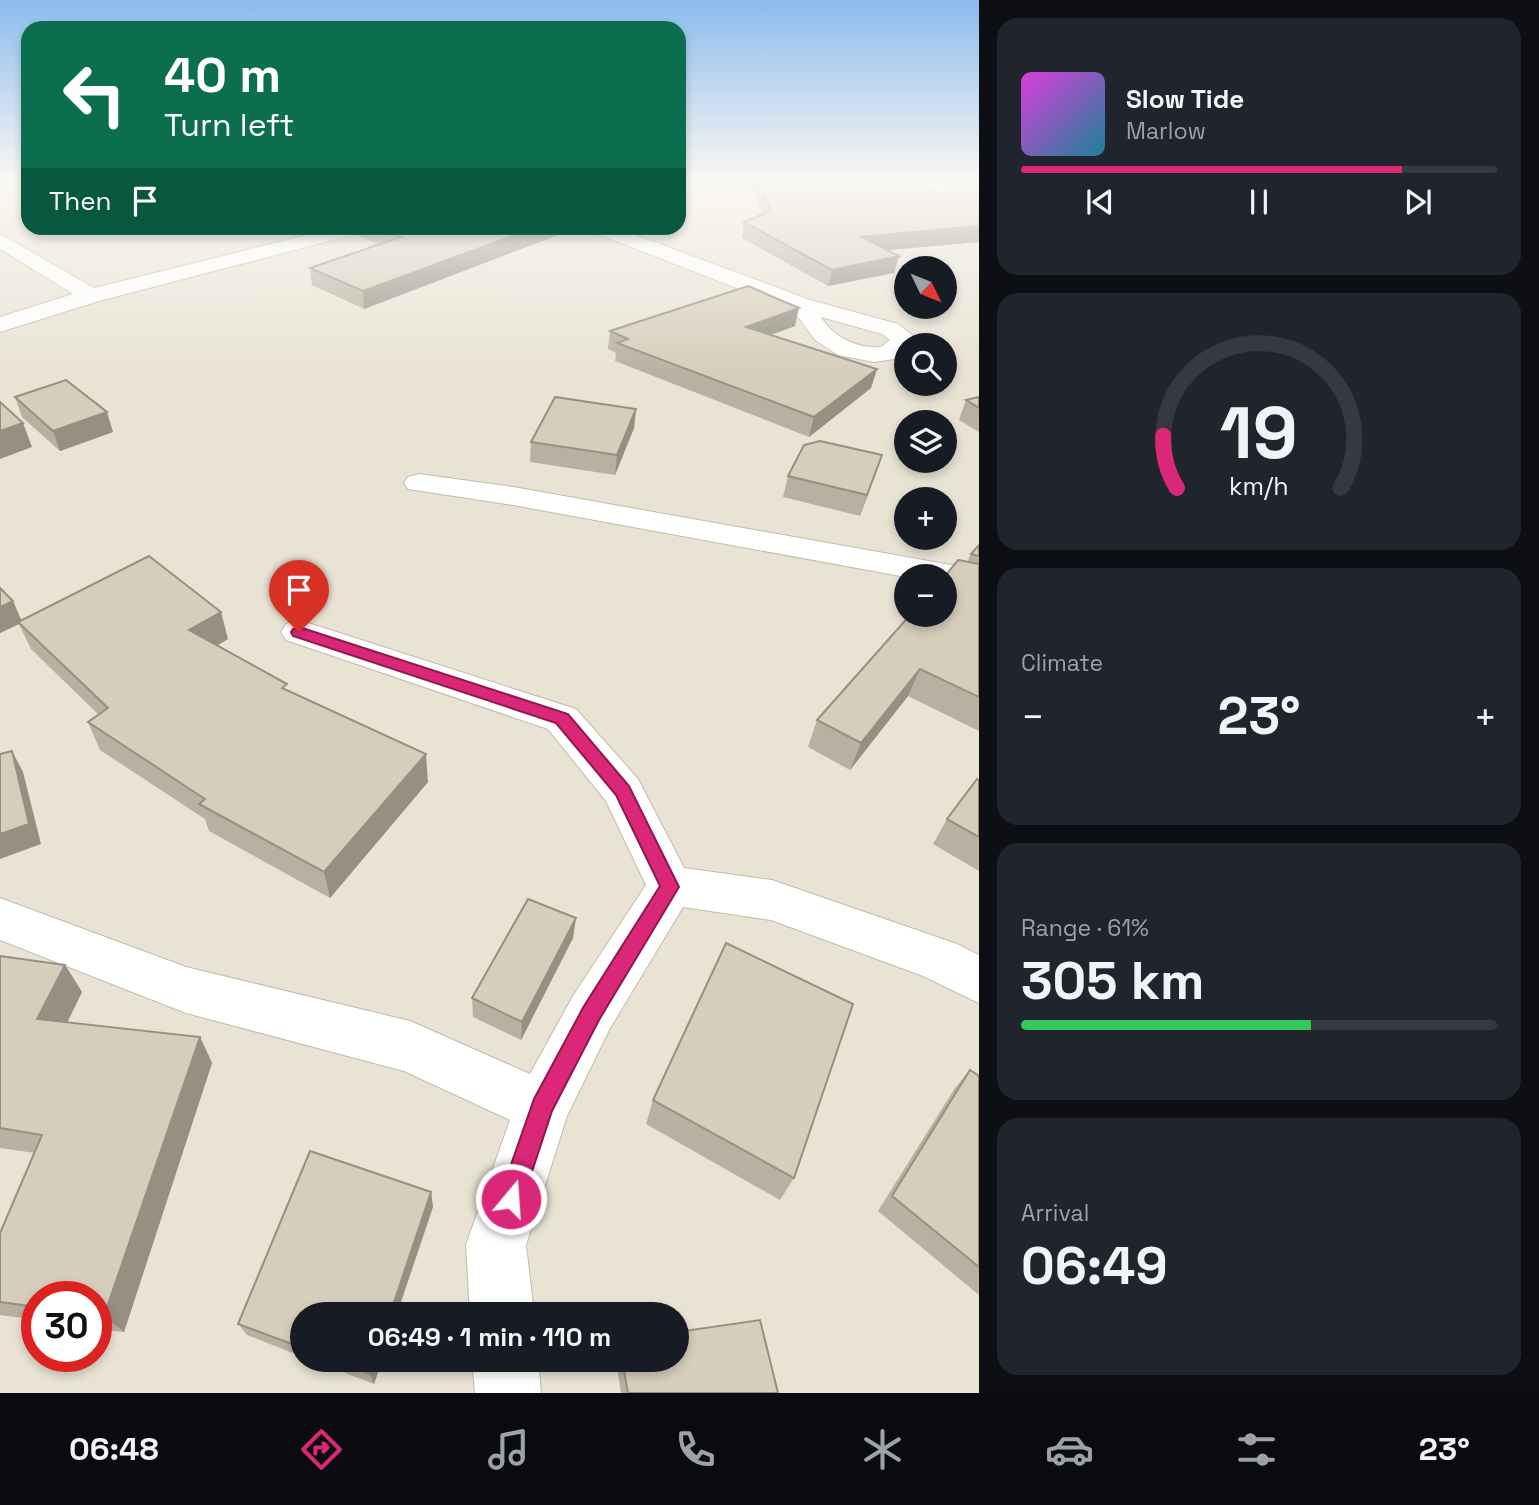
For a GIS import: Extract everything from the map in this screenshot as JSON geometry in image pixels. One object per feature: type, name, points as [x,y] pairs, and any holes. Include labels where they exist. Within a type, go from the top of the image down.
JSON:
[{"type":"street","points":[[10,246],[91,296]]},
{"type":"street","points":[[0,325],[91,296],[287,246]]},
{"type":"street","points":[[647,246],[802,305]]},
{"type":"street","points":[[419,483],[513,496],[979,580]]},
{"type":"street","points":[[299,632],[562,719],[623,791],[670,887]]},
{"type":"street","points":[[670,887],[701,888],[772,900],[940,960],[979,980]]},
{"type":"street","points":[[501,1302],[496,1245],[542,1107],[591,1013],[670,887]]},
{"type":"street","points":[[0,919],[186,990],[410,1047],[542,1107]]},
{"type":"street","points":[[506,1372],[508,1393]]},
{"type":"shaded area","points":[[0,246],[979,246],[979,1393],[0,1393]]},
{"type":"building","points":[[375,246],[485,246],[363,291],[310,268]]},
{"type":"building","points":[[788,246],[879,246],[899,256],[832,270]]},
{"type":"building","points":[[748,286],[799,308],[746,327],[877,369],[814,417],[617,343],[628,339],[610,331]]},
{"type":"building","points":[[66,380],[107,412],[53,431],[15,397]]},
{"type":"building","points":[[555,397],[636,409],[617,455],[531,442]]},
{"type":"building","points":[[979,397],[979,408],[966,400]]},
{"type":"building","points":[[0,402],[23,423],[0,431]]},
{"type":"building","points":[[820,441],[882,455],[867,495],[788,476],[804,445]]},
{"type":"building","points":[[979,545],[979,556],[971,554]]},
{"type":"building","points":[[149,556],[221,612],[189,630],[287,684],[282,688],[426,754],[324,872],[199,804],[205,799],[88,722],[108,708],[18,622]]},
{"type":"building","points":[[958,560],[979,564],[979,697],[920,669],[861,743],[817,720],[899,627],[957,627],[957,564],[955,564]]},
{"type":"building","points":[[0,588],[13,601],[0,607]]},
{"type":"building","points":[[12,751],[29,824],[0,834],[0,754]]},
{"type":"building","points":[[977,779],[979,780],[979,837],[947,819]]},
{"type":"building","points":[[528,899],[576,918],[522,1022],[472,998]]},
{"type":"building","points":[[726,943],[853,1004],[794,1178],[653,1100]]},
{"type":"building","points":[[0,956],[65,965],[37,1019],[200,1037],[112,1293],[112,1281],[21,1281],[21,1305],[0,1302],[0,1233],[42,1135],[0,1128]]},
{"type":"building","points":[[970,1070],[979,1076],[979,1267],[892,1196]]},
{"type":"building","points":[[310,1151],[431,1192],[394,1302],[290,1302],[290,1343],[238,1324]]},
{"type":"building","points":[[760,1320],[778,1393],[628,1393],[624,1372],[689,1372],[689,1330]]},
{"type":"route","points":[[299,632],[562,719],[623,791],[670,887],[591,1013],[542,1107],[511,1199]]}]
